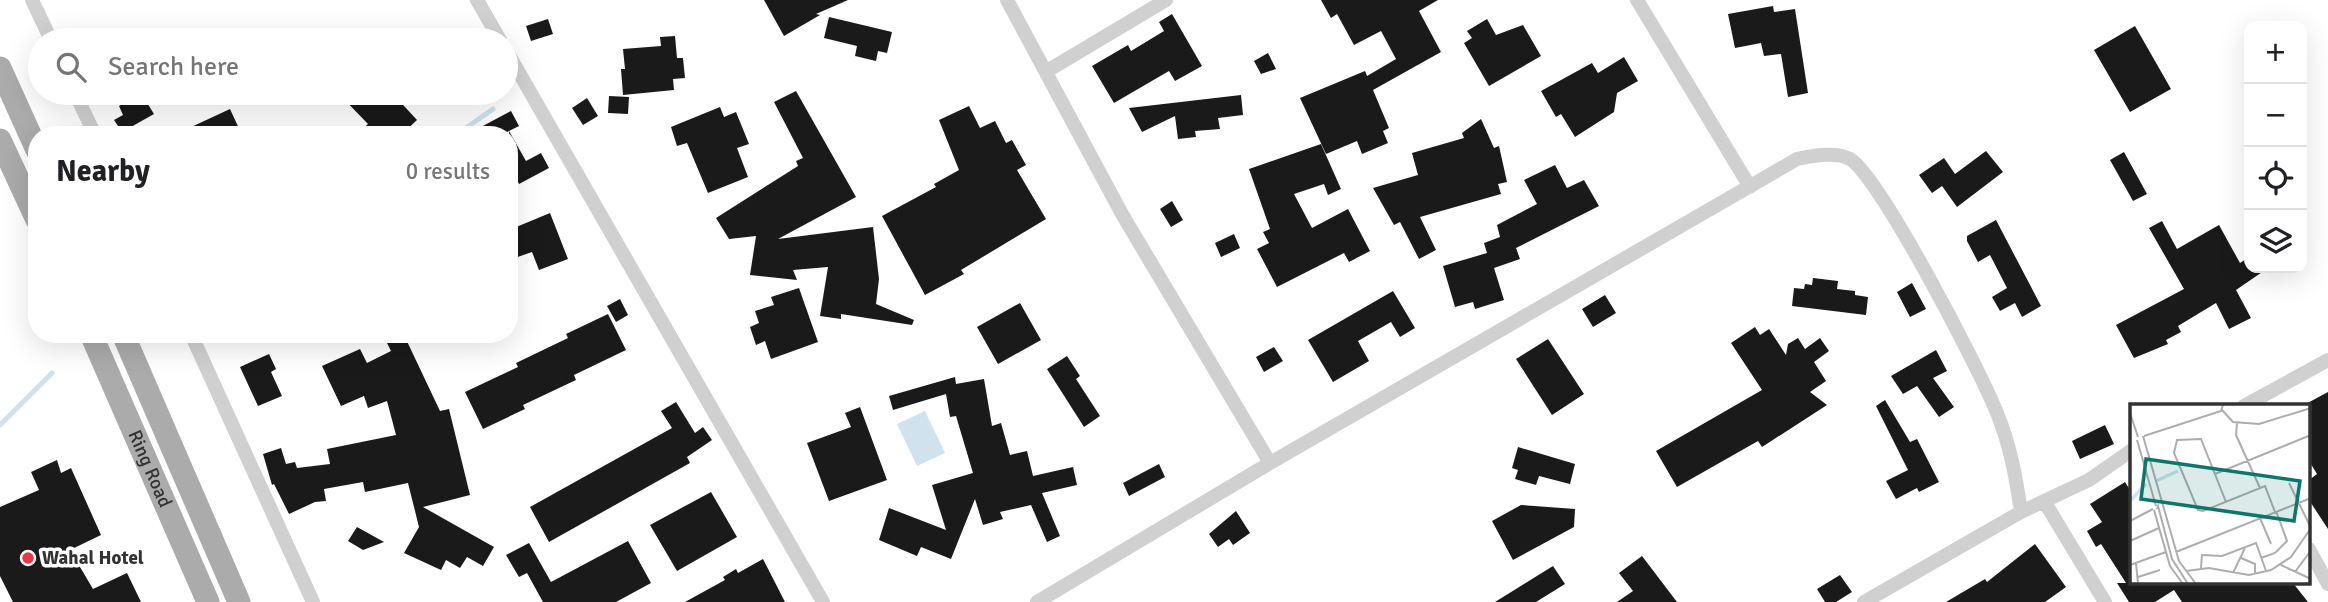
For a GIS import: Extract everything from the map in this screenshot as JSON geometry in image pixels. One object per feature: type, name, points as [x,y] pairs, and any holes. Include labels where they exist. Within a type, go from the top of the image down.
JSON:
[{"type":"main road","points":[[0,68],[28,130]]},
{"type":"main road","points":[[0,141],[28,201]]},
{"type":"main road","name":"Ring Road","points":[[95,343],[208,602]]},
{"type":"main road","name":"Ring Road","points":[[127,343],[239,602]]},
{"type":"street","points":[[32,0],[45,28]]},
{"type":"street","points":[[477,0],[493,28]]},
{"type":"street","points":[[1007,0],[1122,214],[1270,463]]},
{"type":"street","points":[[1047,71],[1166,0]]},
{"type":"street","points":[[1637,0],[1750,187]]},
{"type":"street","points":[[518,71],[822,602]]},
{"type":"street","points":[[81,105],[91,126]]},
{"type":"street","points":[[1037,602],[1270,463],[1797,159],[1823,155],[1847,157],[1864,170],[1889,210],[1988,389],[2008,443],[2021,512]]},
{"type":"street","points":[[195,343],[313,602]]},
{"type":"street","points":[[2248,404],[2328,360]]},
{"type":"street","points":[[1864,602],[2021,512],[2089,480],[2130,451]]},
{"type":"street","points":[[2043,501],[2105,602]]},
{"type":"street","points":[[2310,551],[2328,584]]},
{"type":"water","points":[[925,411],[945,453],[917,466],[897,424]]},
{"type":"building","points":[[764,0],[848,0],[816,14],[820,15],[784,36]]},
{"type":"building","points":[[1321,0],[1438,0],[1419,11],[1441,52],[1373,90],[1389,128],[1383,131],[1388,143],[1362,154],[1357,141],[1326,154],[1300,98],[1365,71],[1367,76],[1396,59],[1381,31],[1354,45],[1337,14],[1331,18]]},
{"type":"building","points":[[1773,6],[1774,12],[1795,9],[1808,93],[1788,97],[1781,54],[1764,56],[1761,43],[1735,48],[1728,14]]},
{"type":"building","points":[[1172,14],[1202,66],[1175,81],[1169,71],[1114,103],[1092,66],[1128,45],[1131,51],[1164,31],[1159,22]]},
{"type":"building","points":[[829,17],[892,32],[887,53],[878,51],[876,61],[855,56],[857,46],[824,38]]},
{"type":"building","points":[[548,19],[553,34],[531,41],[526,26]]},
{"type":"building","points":[[1487,19],[1496,35],[1523,25],[1541,56],[1489,86],[1464,43],[1472,38],[1467,31]]},
{"type":"building","points":[[2135,26],[2171,89],[2130,112],[2094,50]]},
{"type":"building","points":[[675,36],[677,58],[683,58],[685,78],[673,79],[674,90],[623,95],[623,49],[661,46],[660,37]]},
{"type":"building","points":[[1268,53],[1276,69],[1261,74],[1254,61]]},
{"type":"building","points":[[1624,57],[1638,81],[1617,93],[1614,112],[1575,137],[1561,114],[1556,117],[1541,91],[1592,63],[1598,73]]},
{"type":"building","points":[[796,91],[856,197],[778,239],[873,227],[879,279],[876,304],[914,320],[912,325],[841,314],[841,319],[820,316],[828,267],[793,270],[797,280],[750,275],[756,236],[729,239],[716,218],[798,166],[796,161],[803,158],[774,102]]},
{"type":"building","points":[[1241,95],[1243,115],[1218,118],[1220,129],[1195,131],[1196,137],[1178,139],[1175,116],[1142,132],[1129,108]]},
{"type":"building","points":[[609,96],[629,97],[628,114],[608,113]]},
{"type":"building","points":[[587,98],[598,116],[583,125],[572,108]]},
{"type":"building","points":[[148,105],[154,114],[133,126],[118,126],[114,120],[123,115],[119,106]]},
{"type":"building","points":[[350,105],[403,105],[417,120],[411,126],[366,126],[368,124]]},
{"type":"building","points":[[969,106],[980,128],[995,121],[1006,143],[1012,140],[1026,165],[1017,170],[1046,219],[961,270],[964,274],[925,295],[882,216],[936,187],[934,184],[959,170],[939,120]]},
{"type":"building","points":[[720,107],[724,117],[736,112],[749,144],[737,148],[748,177],[708,193],[687,143],[677,146],[671,127]]},
{"type":"building","points":[[230,109],[238,126],[193,126]]},
{"type":"building","points":[[511,111],[518,127],[483,126]]},
{"type":"building","points":[[1481,119],[1494,148],[1499,146],[1507,182],[1498,184],[1501,194],[1420,217],[1436,250],[1419,259],[1400,222],[1394,225],[1373,188],[1418,175],[1412,153],[1464,138],[1462,133]]},
{"type":"building","points":[[1321,144],[1341,189],[1328,195],[1324,184],[1294,194],[1312,228],[1348,209],[1370,251],[1349,262],[1344,253],[1277,287],[1257,249],[1269,243],[1263,232],[1270,229],[1249,169]]},
{"type":"building","points":[[518,147],[526,161],[541,153],[549,168],[519,184]]},
{"type":"building","points":[[1986,151],[2003,172],[1957,207],[1942,186],[1932,193],[1919,175],[1944,158],[1955,174]]},
{"type":"building","points":[[2124,152],[2147,194],[2133,201],[2110,160]]},
{"type":"building","points":[[1555,165],[1567,188],[1584,180],[1599,206],[1516,248],[1520,259],[1494,268],[1504,300],[1475,309],[1473,302],[1455,307],[1443,266],[1487,253],[1484,243],[1500,237],[1497,225],[1537,204],[1524,180]]},
{"type":"building","points":[[1172,201],[1183,220],[1171,227],[1160,209]]},
{"type":"building","points":[[550,213],[568,259],[539,270],[532,252],[518,257],[518,226]]},
{"type":"building","points":[[1996,220],[2041,306],[2022,317],[2015,303],[2000,311],[1992,297],[2007,288],[1990,255],[1978,262],[1967,241],[1967,236]]},
{"type":"building","points":[[2162,221],[2177,249],[2219,225],[2240,263],[2244,260],[2244,273],[2261,273],[2236,290],[2251,318],[2229,329],[2216,303],[2178,326],[2181,332],[2166,340],[2168,344],[2134,358],[2116,325],[2184,289],[2149,228]]},
{"type":"building","points":[[1234,234],[1240,248],[1221,257],[1215,243]]},
{"type":"building","points":[[1813,278],[1838,281],[1837,289],[1855,291],[1855,295],[1868,297],[1866,315],[1792,306],[1794,288],[1804,289],[1805,284],[1812,285]]},
{"type":"building","points":[[1912,283],[1926,309],[1910,317],[1897,292]]},
{"type":"building","points":[[799,288],[818,342],[771,359],[765,341],[756,345],[750,327],[759,323],[755,311],[774,305],[771,297]]},
{"type":"building","points":[[1393,291],[1415,328],[1400,337],[1391,322],[1358,341],[1369,361],[1333,382],[1308,340]]},
{"type":"building","points":[[1605,295],[1616,313],[1593,327],[1582,309]]},
{"type":"building","points":[[620,299],[628,315],[616,322],[607,306]]},
{"type":"building","points":[[1020,303],[1041,340],[998,364],[977,327]]},
{"type":"building","points":[[608,314],[626,350],[574,375],[576,380],[523,405],[525,409],[483,429],[465,392],[518,367],[516,363],[568,338],[566,334]]},
{"type":"building","points":[[1755,327],[1760,335],[1769,329],[1786,355],[1788,344],[1798,338],[1805,349],[1820,338],[1829,351],[1814,362],[1826,381],[1810,392],[1827,405],[1762,447],[1758,441],[1677,487],[1656,451],[1762,390],[1731,343]]},
{"type":"building","points":[[1548,339],[1584,394],[1552,415],[1516,359]]},
{"type":"building","points":[[387,343],[408,343],[440,411],[449,409],[470,495],[423,507],[494,547],[483,566],[467,557],[460,568],[446,560],[441,570],[404,553],[419,527],[408,483],[365,492],[363,482],[324,489],[326,501],[315,502],[289,514],[274,484],[272,485],[263,454],[281,448],[286,464],[295,462],[297,468],[330,464],[327,449],[396,435],[387,401],[368,408],[364,396],[341,406],[322,366],[360,349],[367,363],[391,351]]},
{"type":"building","points":[[1274,347],[1283,361],[1264,372],[1256,357]]},
{"type":"building","points":[[1936,350],[1947,371],[1933,378],[1954,407],[1939,417],[1917,386],[1903,394],[1891,376]]},
{"type":"building","points":[[269,354],[276,369],[271,372],[282,396],[258,406],[240,367]]},
{"type":"building","points":[[1067,356],[1080,376],[1076,379],[1100,416],[1084,427],[1047,369]]},
{"type":"building","points":[[955,377],[956,384],[984,379],[992,426],[1001,423],[1010,455],[1027,451],[1033,476],[1073,467],[1077,485],[1042,493],[1060,536],[1047,542],[1031,505],[1000,512],[1003,519],[983,525],[975,499],[951,559],[921,547],[917,556],[879,540],[889,508],[946,530],[932,485],[973,473],[956,416],[950,417],[946,394],[893,410],[889,396]]},
{"type":"building","points":[[2328,392],[2328,529],[2310,502],[2310,479],[2317,474],[2310,463],[2310,404],[2306,404]]},
{"type":"building","points":[[1885,400],[1910,442],[1917,439],[1939,482],[1919,492],[1917,488],[1896,499],[1886,481],[1908,470],[1876,406]]},
{"type":"building","points":[[676,402],[695,433],[703,427],[712,440],[687,457],[690,463],[549,542],[530,507],[672,428],[661,411]]},
{"type":"building","points":[[860,407],[887,480],[829,501],[807,443],[851,427],[845,413]]},
{"type":"building","points":[[2105,425],[2114,444],[2080,459],[2072,441]]},
{"type":"building","points":[[1518,447],[1575,464],[1570,484],[1539,476],[1536,485],[1515,479],[1518,470],[1512,468]]},
{"type":"building","points":[[57,460],[61,473],[71,468],[101,535],[70,550],[93,589],[127,573],[141,602],[13,602],[0,576],[0,507],[39,490],[31,472]]},
{"type":"building","points":[[1159,464],[1165,477],[1129,496],[1123,483]]},
{"type":"building","points":[[2125,482],[2130,490],[2130,584],[2294,584],[2308,602],[2182,602],[2174,590],[2155,602],[2129,602],[2117,583],[2126,583],[2101,544],[2096,547],[2087,531],[2102,522],[2090,504]]},
{"type":"building","points":[[711,492],[737,537],[677,571],[650,525]]},
{"type":"building","points":[[1521,505],[1575,509],[1574,527],[1513,560],[1492,521]]},
{"type":"building","points":[[1236,511],[1250,533],[1233,545],[1229,539],[1218,547],[1209,534]]},
{"type":"building","points":[[357,527],[384,542],[363,550],[348,541]]},
{"type":"building","points":[[628,541],[651,583],[616,602],[543,602],[527,573],[519,577],[506,555],[529,543],[551,582]]},
{"type":"building","points":[[2035,544],[2066,587],[2045,602],[1946,602],[1985,579],[1987,582]]},
{"type":"building","points":[[1642,556],[1677,602],[1617,602],[1633,591],[1619,573]]},
{"type":"building","points":[[763,559],[785,602],[685,602],[725,580],[723,577],[736,569],[738,573]]},
{"type":"building","points":[[1553,566],[1565,584],[1536,602],[1495,602]]},
{"type":"building","points":[[1840,575],[1852,592],[1836,602],[1825,602],[1817,589]]},
{"type":"waterway","points":[[469,126],[493,109]]},
{"type":"waterway","points":[[0,425],[52,373]]},
{"type":"place","name":"Wahal Hotel","points":[[28,558]]}]
